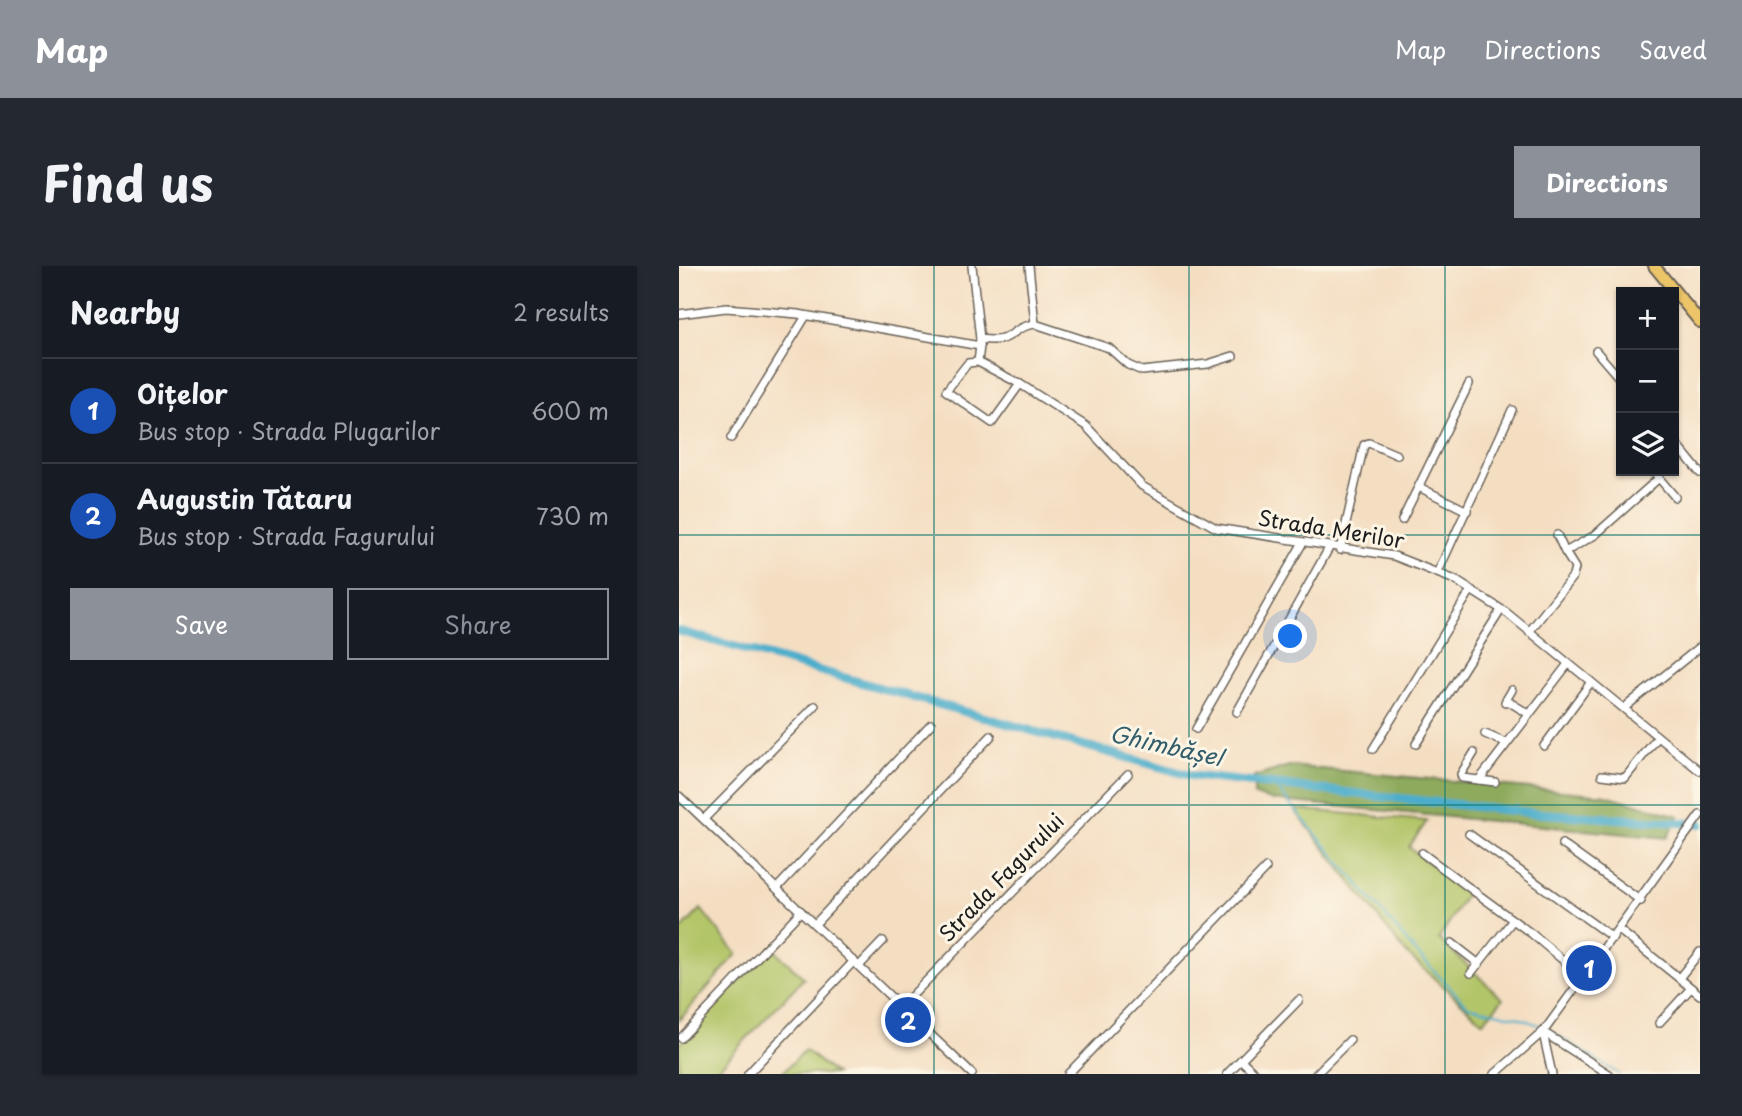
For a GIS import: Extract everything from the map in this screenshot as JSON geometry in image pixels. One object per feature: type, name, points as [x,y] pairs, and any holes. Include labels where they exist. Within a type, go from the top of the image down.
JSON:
[{"type":"highway","points":[[1646,266],[1663,287]]},
{"type":"highway","points":[[1654,266],[1700,322]]},
{"type":"highway","points":[[1679,306],[1700,332]]},
{"type":"street","points":[[972,266],[980,343],[978,362],[968,363],[946,391],[992,423],[1020,384]]},
{"type":"street","points":[[1029,266],[1035,324]]},
{"type":"street","points":[[679,314],[726,307],[806,316],[980,343],[1004,340],[1025,326],[1035,324],[1109,348],[1128,365],[1142,371],[1208,364],[1233,356]]},
{"type":"street","points":[[731,438],[806,316]]},
{"type":"street","points":[[1596,351],[1616,374]]},
{"type":"street","name":"Strada Merilor","points":[[978,362],[1020,384],[1086,426],[1146,489],[1220,530],[1394,556],[1438,572],[1471,590],[1529,632],[1700,771]]},
{"type":"street","points":[[1402,520],[1469,384]]},
{"type":"street","points":[[1438,572],[1512,410]]},
{"type":"street","points":[[1340,550],[1364,445],[1369,443],[1397,455]]},
{"type":"street","points":[[1679,447],[1700,473]]},
{"type":"street","points":[[1566,552],[1595,535],[1659,478],[1675,497]]},
{"type":"street","points":[[1419,487],[1467,511]]},
{"type":"street","points":[[1529,632],[1574,574],[1557,536]]},
{"type":"street","points":[[1196,729],[1302,544]]},
{"type":"street","points":[[1237,712],[1329,548]]},
{"type":"street","points":[[1373,749],[1471,590]]},
{"type":"street","points":[[1416,744],[1501,610]]},
{"type":"street","points":[[1623,708],[1700,647]]},
{"type":"street","points":[[1479,780],[1568,664]]},
{"type":"street","points":[[1544,746],[1591,682]]},
{"type":"street","points":[[1512,690],[1505,701],[1529,714]]},
{"type":"street","points":[[704,819],[814,706]]},
{"type":"street","points":[[777,888],[931,724]]},
{"type":"street","points":[[1485,734],[1506,743]]},
{"type":"street","points":[[815,924],[991,736]]},
{"type":"street","points":[[1602,775],[1625,778],[1658,737]]},
{"type":"street","points":[[1474,753],[1461,776],[1495,782]]},
{"type":"street","name":"Strada Fagurului","points":[[902,1006],[1128,774]]},
{"type":"street","points":[[679,796],[972,1074]]},
{"type":"street","points":[[1495,1074],[1546,1029],[1700,815]]},
{"type":"street","points":[[1469,834],[1613,938]]},
{"type":"street","points":[[1562,844],[1640,901]]},
{"type":"street","points":[[1422,853],[1513,920],[1584,978]]},
{"type":"street","points":[[1068,1074],[1266,868]]},
{"type":"street","points":[[681,1038],[801,911]]},
{"type":"street","points":[[1471,973],[1513,920]]},
{"type":"street","points":[[1619,930],[1700,995]]},
{"type":"street","points":[[748,1074],[883,941]]},
{"type":"street","points":[[1452,943],[1479,964]]},
{"type":"street","points":[[1679,978],[1700,952]]},
{"type":"street","points":[[1659,1023],[1691,988]]},
{"type":"street","points":[[1227,1074],[1299,1000]]},
{"type":"street","points":[[1546,1029],[1552,1074]]},
{"type":"street","points":[[1546,1029],[1609,1074]]},
{"type":"street","points":[[1316,1074],[1350,1040]]},
{"type":"street","points":[[1241,1060],[1256,1074]]},
{"type":"green space","points":[[1289,766],[1606,795],[1679,816],[1667,838],[1271,800],[1254,795],[1254,777]]},
{"type":"green space","points":[[1294,809],[1427,821],[1409,847],[1467,893],[1439,939],[1503,999],[1483,1022],[1406,953]]},
{"type":"green space","points":[[701,909],[737,954],[679,1020],[679,932]]},
{"type":"green space","points":[[771,947],[804,978],[713,1074],[679,1074],[679,1045]]},
{"type":"green space","points":[[805,1050],[835,1074],[781,1074]]},
{"type":"waterway","name":"Ghimbășel","points":[[679,631],[1192,776],[1535,813],[1700,824]]},
{"type":"waterway","points":[[1275,786],[1415,951],[1468,1006],[1517,1017],[1544,1027]]},
{"type":"waterway","name":"Ghimbășel","points":[[1508,810],[1517,804]]},
{"type":"waterway","points":[[1549,1030],[1619,1074]]},
{"type":"place","name":"Oițelor","points":[[1589,968]]},
{"type":"place","name":"Augustin Tătaru","points":[[908,1020]]}]
